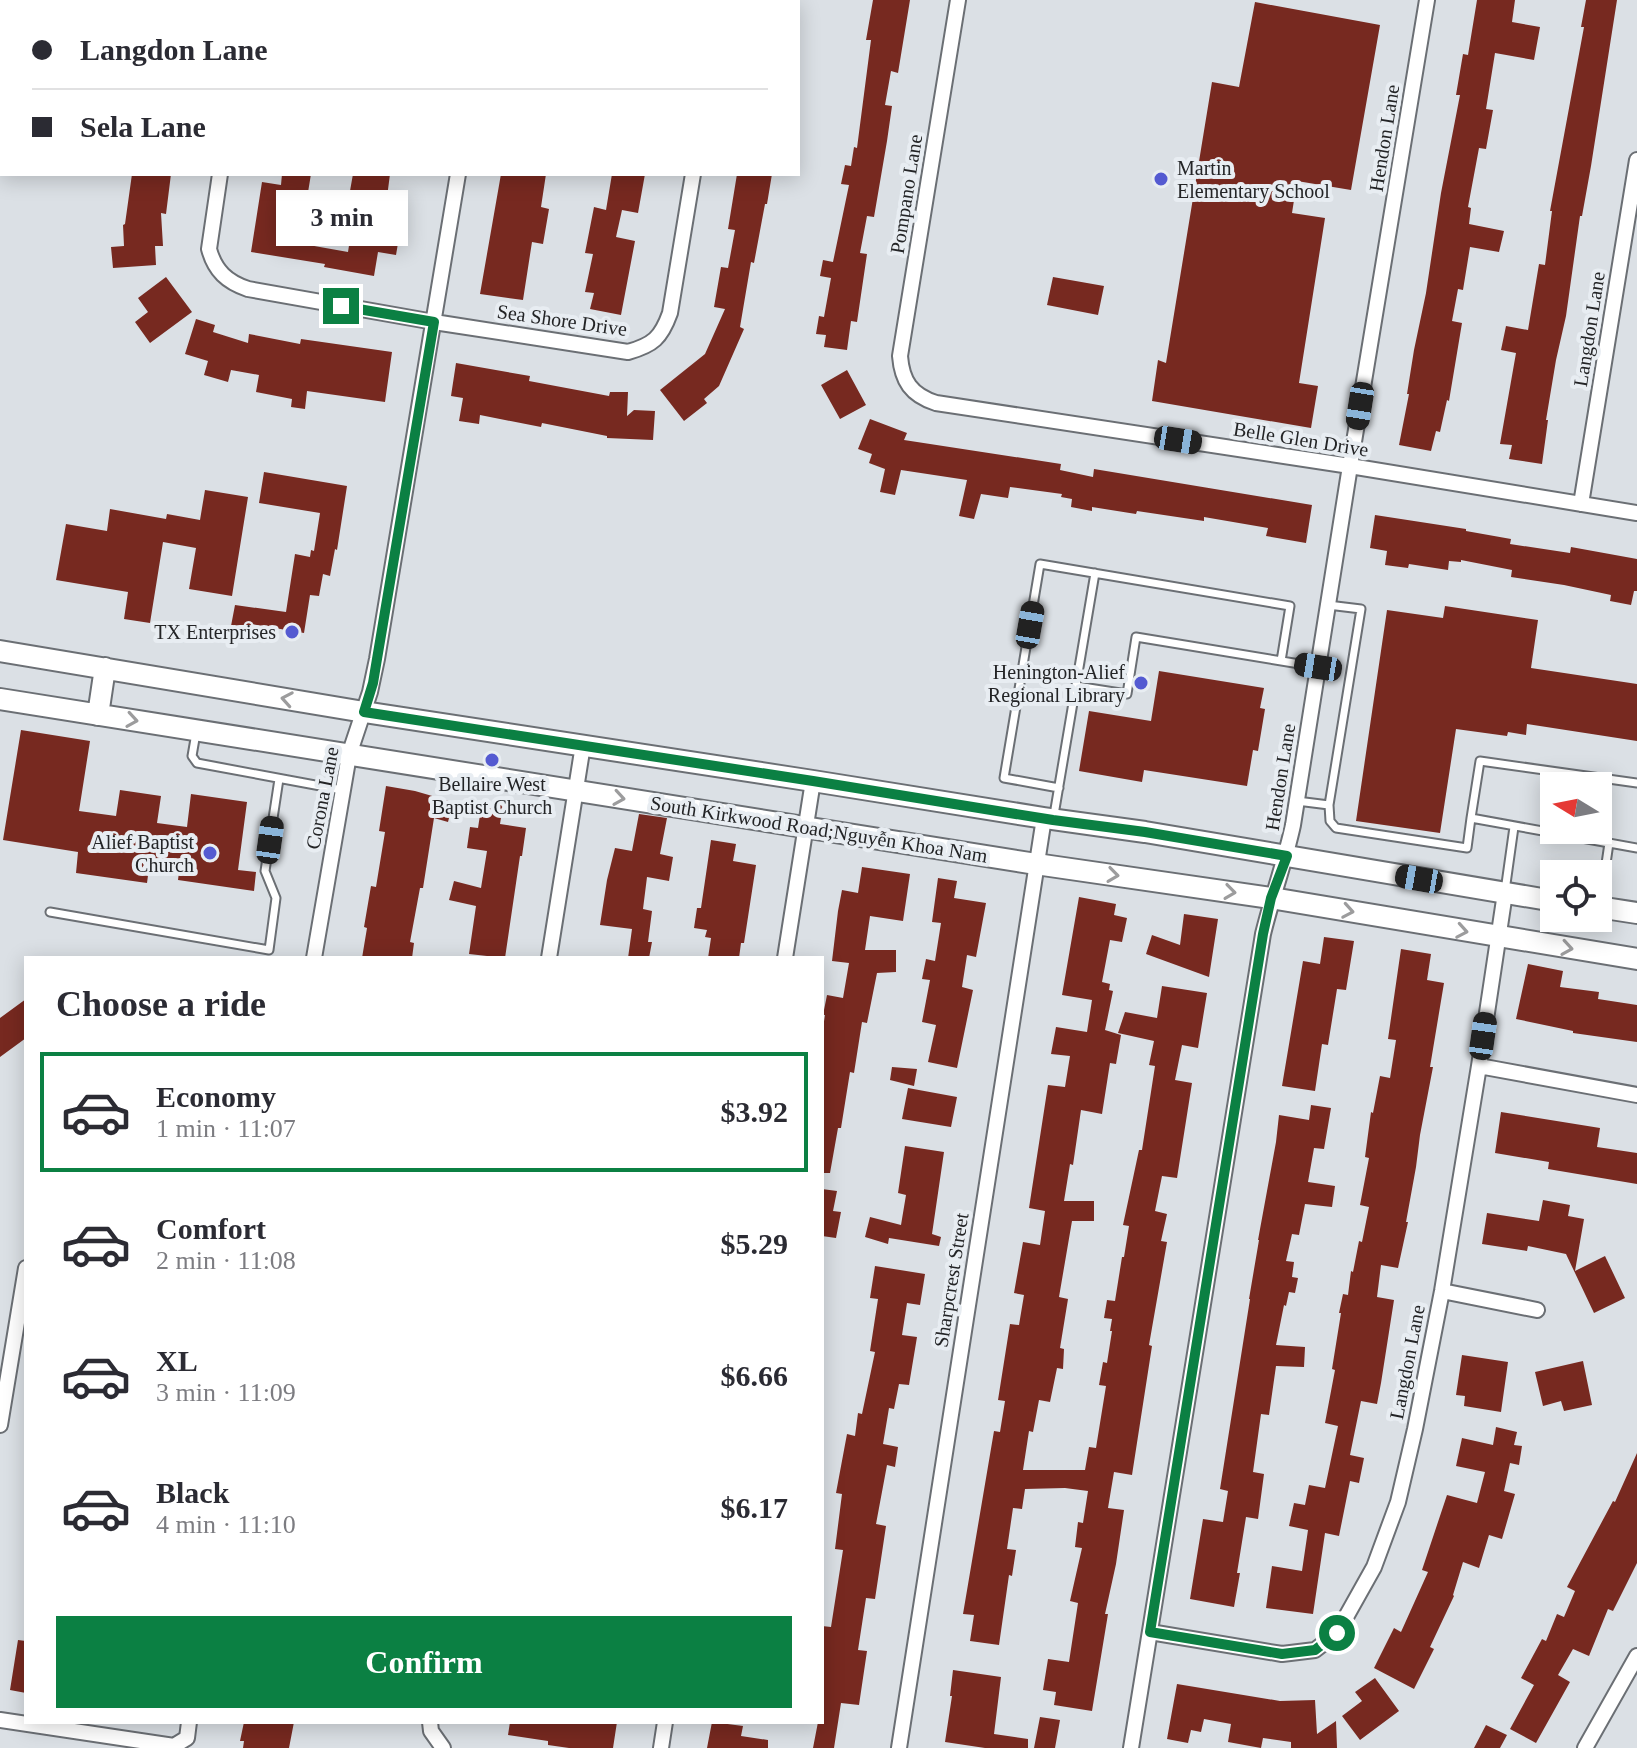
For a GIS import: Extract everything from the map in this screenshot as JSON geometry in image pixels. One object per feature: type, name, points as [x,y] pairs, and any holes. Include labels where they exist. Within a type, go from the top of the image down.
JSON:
[{"type":"main road","points":[[4,652],[364,712],[1145,832],[1540,899]]},
{"type":"main road","points":[[98,715],[105,668]]},
{"type":"main road","name":"South Kirkwood Road;Nguyễn Khoa Nam","points":[[0,699],[1036,864],[1271,898],[1637,959]]},
{"type":"main road","points":[[1612,910],[1637,913]]},
{"type":"street","name":"Pompano Lane","points":[[914,391],[901,369],[900,356],[958,0]]},
{"type":"street","name":"Hendon Lane","points":[[1131,1748],[1263,934],[1271,898],[1287,856],[1297,801],[1427,0]]},
{"type":"street","name":"Langdon Lane","points":[[1581,504],[1637,160]]},
{"type":"street","name":"Sea Shore Drive","points":[[220,176],[209,249],[223,277],[234,285],[434,322],[628,352],[652,342],[662,332],[670,313],[693,176]]},
{"type":"street","name":"Corona Lane","points":[[314,956],[349,755],[373,683],[458,176]]},
{"type":"street","name":"Belle Glen Drive","points":[[914,391],[923,399],[936,403],[1637,513]]},
{"type":"street","points":[[549,956],[583,745]]},
{"type":"street","points":[[785,956],[813,781]]},
{"type":"street","name":"Sharpcrest Street","points":[[899,1748],[1036,864],[1048,819]]},
{"type":"street","name":"Langdon Lane","points":[[1150,1632],[1282,1654],[1315,1650],[1337,1633],[1374,1567],[1398,1502],[1442,1291],[1505,893]]},
{"type":"street","points":[[1479,1066],[1637,1095]]},
{"type":"street","points":[[0,1425],[24,1280]]},
{"type":"street","points":[[1442,1291],[1537,1310]]},
{"type":"street","points":[[1585,1748],[1632,1676],[1637,1656]]},
{"type":"street","points":[[0,1720],[24,1724]]},
{"type":"street","points":[[27,1724],[174,1746],[187,1738],[189,1724]]},
{"type":"street","points":[[430,1724],[431,1731],[443,1748]]},
{"type":"street","points":[[661,1748],[665,1724]]},
{"type":"lane","points":[[1059,788],[1004,778],[1040,564],[1290,606],[1281,661]]},
{"type":"lane","points":[[1048,819],[1059,788],[1095,573]]},
{"type":"lane","points":[[1328,605],[1361,609],[1329,805],[1330,821],[1336,828],[1467,848],[1480,761],[1637,783]]},
{"type":"lane","points":[[1076,686],[1127,694],[1136,637],[1318,667]]},
{"type":"lane","points":[[196,731],[192,756],[197,763],[343,790]]},
{"type":"lane","points":[[50,912],[269,954],[276,898],[265,871],[279,779]]},
{"type":"lane","points":[[1297,801],[1329,805]]},
{"type":"lane","points":[[1471,818],[1540,831]]},
{"type":"lane","points":[[1505,893],[1514,827]]},
{"type":"lane","points":[[1612,844],[1637,848]]},
{"type":"building","points":[[873,0],[910,0],[898,73],[891,71],[885,105],[892,106],[887,141],[874,217],[867,216],[860,253],[867,254],[857,322],[851,321],[847,350],[824,347],[826,335],[816,334],[819,316],[824,317],[831,278],[820,276],[823,260],[833,262],[849,185],[841,184],[845,165],[851,166],[854,147],[857,148],[871,40],[866,40]]},
{"type":"building","points":[[1477,0],[1515,0],[1512,22],[1540,27],[1534,60],[1495,53],[1486,109],[1493,110],[1486,149],[1479,148],[1468,207],[1471,208],[1469,224],[1504,231],[1499,252],[1470,247],[1463,290],[1458,289],[1452,321],[1462,323],[1449,401],[1431,451],[1399,445],[1460,95],[1456,95],[1463,54],[1468,55]]},
{"type":"building","points":[[1586,0],[1617,0],[1546,420],[1542,464],[1509,459],[1512,445],[1500,444],[1516,353],[1501,350],[1506,326],[1528,330],[1539,264],[1545,265],[1550,211],[1584,27],[1581,27]]},
{"type":"building","points":[[1255,2],[1380,25],[1351,190],[1297,181],[1292,213],[1325,218],[1299,383],[1318,386],[1311,428],[1152,401],[1158,360],[1166,363],[1212,82],[1239,87]]},
{"type":"building","points":[[132,176],[171,176],[166,214],[161,213],[163,246],[155,246],[156,265],[113,268],[111,247],[124,246]]},
{"type":"building","points":[[282,176],[311,176],[301,235],[304,235],[303,244],[348,252],[353,220],[345,219],[353,176],[390,176],[386,205],[404,208],[396,255],[378,252],[374,276],[251,252],[262,182],[281,185]]},
{"type":"building","points":[[501,176],[546,176],[541,207],[549,209],[543,244],[532,242],[523,300],[480,294]]},
{"type":"building","points":[[612,176],[645,176],[638,213],[622,210],[616,237],[635,241],[621,315],[590,309],[594,293],[585,292],[593,254],[585,253],[594,207],[606,210]]},
{"type":"building","points":[[737,176],[772,176],[754,263],[751,262],[740,327],[744,329],[719,386],[704,399],[707,403],[684,421],[660,390],[705,354],[725,309],[714,307],[721,267],[728,268],[735,230],[728,229]]},
{"type":"building","points":[[166,277],[192,312],[150,343],[135,322],[148,312],[138,298]]},
{"type":"building","points":[[1053,277],[1104,286],[1098,315],[1047,305]]},
{"type":"building","points":[[196,319],[215,325],[213,332],[248,343],[249,334],[300,344],[301,339],[392,352],[385,402],[307,391],[305,409],[291,407],[292,399],[256,392],[259,375],[231,370],[228,382],[204,375],[208,361],[185,354]]},
{"type":"building","points":[[456,363],[530,376],[529,381],[609,396],[610,392],[628,392],[627,416],[634,410],[655,411],[653,440],[607,438],[542,423],[541,427],[480,415],[479,424],[459,421],[463,398],[451,396]]},
{"type":"building","points":[[847,370],[866,405],[840,419],[821,385]]},
{"type":"building","points":[[870,419],[907,433],[904,440],[1061,464],[1060,470],[1093,477],[1094,469],[1312,505],[1306,543],[1266,536],[1268,528],[1204,517],[1204,521],[1092,507],[1092,511],[1071,507],[1072,499],[1061,497],[1062,494],[1010,487],[1008,498],[981,494],[974,519],[959,516],[967,480],[901,470],[895,495],[880,492],[885,469],[869,463],[872,454],[858,449]]},
{"type":"building","points":[[264,472],[347,486],[330,576],[323,574],[319,596],[310,595],[304,633],[251,624],[250,630],[231,626],[235,605],[286,612],[295,554],[310,557],[311,550],[314,551],[320,513],[259,503]]},
{"type":"building","points":[[205,490],[248,497],[232,596],[189,589],[196,548],[163,542],[150,623],[124,619],[128,592],[56,580],[66,524],[107,531],[110,509],[166,519],[167,514],[200,520]]},
{"type":"building","points":[[1375,515],[1466,529],[1511,539],[1510,544],[1570,553],[1571,547],[1637,559],[1637,591],[1634,591],[1631,605],[1610,601],[1611,595],[1511,577],[1512,570],[1461,560],[1449,561],[1448,570],[1409,564],[1408,568],[1385,565],[1387,551],[1370,548]]},
{"type":"building","points":[[1445,606],[1538,620],[1531,668],[1637,684],[1637,741],[1527,724],[1526,735],[1508,732],[1507,736],[1456,729],[1440,833],[1356,821],[1387,610],[1443,618]]},
{"type":"building","points":[[1159,671],[1264,688],[1260,708],[1265,709],[1258,751],[1253,750],[1247,786],[1144,770],[1142,782],[1079,771],[1089,711],[1151,721]]},
{"type":"building","points":[[21,730],[90,741],[79,811],[116,816],[120,790],[161,796],[157,823],[187,827],[191,794],[247,802],[238,870],[256,872],[254,891],[178,880],[179,872],[149,868],[147,883],[76,873],[78,852],[3,840]]},
{"type":"building","points":[[386,786],[453,802],[448,822],[434,818],[423,888],[420,888],[410,942],[414,943],[412,956],[362,956],[371,886],[376,887],[385,832],[379,831]]},
{"type":"building","points":[[482,802],[503,805],[500,824],[526,828],[505,956],[469,954],[476,906],[449,900],[454,881],[481,888],[487,851],[467,848],[470,827],[478,828]]},
{"type":"building","points":[[639,814],[667,818],[660,854],[673,857],[669,881],[647,877],[643,909],[652,911],[649,956],[628,956],[632,929],[600,925],[615,848],[632,851]]},
{"type":"building","points":[[711,840],[736,844],[733,861],[756,865],[739,956],[708,956],[711,938],[705,937],[707,930],[694,928],[697,908],[701,908]]},
{"type":"building","points":[[862,867],[910,874],[903,921],[870,916],[865,950],[896,950],[896,972],[877,973],[867,1023],[862,1022],[854,1073],[850,1072],[830,1173],[824,1173],[824,1010],[827,995],[843,998],[849,963],[832,961],[842,890],[858,893]]},
{"type":"building","points":[[938,878],[957,881],[954,898],[986,903],[976,957],[967,955],[962,987],[973,990],[957,1068],[928,1062],[936,1025],[922,1022],[930,980],[922,979],[926,959],[935,961],[941,923],[932,922]]},
{"type":"building","points":[[1079,897],[1116,904],[1114,915],[1127,918],[1122,942],[1110,940],[1102,982],[1110,984],[1109,990],[1113,991],[1105,1030],[1121,1035],[1116,1064],[1110,1063],[1102,1114],[1081,1110],[1064,1201],[1094,1201],[1094,1221],[1072,1221],[1059,1297],[1068,1299],[1060,1348],[1064,1349],[1063,1369],[1057,1368],[1050,1402],[1039,1400],[1033,1432],[1029,1431],[1023,1470],[1085,1470],[1089,1447],[1096,1448],[1106,1386],[1099,1385],[1103,1362],[1107,1363],[1112,1331],[1112,1319],[1104,1318],[1107,1300],[1115,1301],[1124,1257],[1129,1226],[1123,1225],[1139,1150],[1142,1150],[1155,1066],[1149,1065],[1154,1041],[1118,1033],[1125,1012],[1157,1018],[1162,986],[1207,993],[1198,1048],[1182,1045],[1175,1080],[1192,1083],[1177,1178],[1162,1176],[1155,1211],[1167,1214],[1161,1241],[1167,1242],[1149,1345],[1152,1346],[1132,1475],[1114,1472],[1108,1508],[1124,1510],[1105,1614],[1108,1614],[1092,1711],[1054,1705],[1056,1692],[1043,1690],[1048,1659],[1069,1662],[1078,1603],[1070,1601],[1082,1548],[1075,1547],[1078,1522],[1083,1523],[1088,1491],[1025,1489],[1022,1509],[1013,1508],[1007,1549],[1016,1550],[1012,1576],[1009,1575],[999,1645],[970,1641],[974,1615],[963,1614],[994,1431],[1000,1432],[1005,1401],[998,1400],[1010,1324],[1019,1325],[1024,1295],[1014,1293],[1023,1242],[1040,1245],[1045,1211],[1029,1208],[1048,1085],[1065,1087],[1070,1056],[1051,1054],[1056,1027],[1087,1032],[1092,1000],[1062,995]]},
{"type":"building","points":[[1184,914],[1218,919],[1209,977],[1146,954],[1152,935],[1180,945]]},
{"type":"building","points":[[1324,937],[1354,941],[1346,990],[1337,989],[1328,1045],[1322,1044],[1315,1091],[1282,1086],[1303,961],[1320,964]]},
{"type":"building","points":[[1401,949],[1431,954],[1427,980],[1444,983],[1408,1222],[1398,1268],[1381,1265],[1377,1297],[1394,1300],[1377,1404],[1361,1401],[1350,1455],[1364,1458],[1359,1483],[1350,1481],[1339,1536],[1325,1533],[1313,1614],[1266,1608],[1272,1566],[1302,1571],[1308,1530],[1289,1526],[1294,1503],[1305,1505],[1309,1485],[1325,1488],[1338,1426],[1325,1423],[1335,1370],[1332,1369],[1339,1313],[1343,1294],[1348,1295],[1351,1271],[1359,1241],[1362,1242],[1369,1207],[1360,1205],[1369,1158],[1365,1157],[1380,1076],[1390,1078],[1396,1040],[1388,1039]]},
{"type":"building","points":[[1528,964],[1563,971],[1560,987],[1599,992],[1598,999],[1637,1005],[1637,1042],[1573,1033],[1516,1019]]},
{"type":"building","points":[[24,1000],[24,1039],[0,1057],[0,1018]]},
{"type":"building","points":[[892,1067],[917,1069],[914,1086],[890,1080]]},
{"type":"building","points":[[908,1088],[957,1097],[951,1127],[902,1119]]},
{"type":"building","points":[[1311,1105],[1331,1108],[1324,1149],[1314,1148],[1308,1182],[1335,1186],[1332,1207],[1305,1204],[1299,1235],[1292,1234],[1286,1261],[1294,1262],[1292,1277],[1298,1278],[1295,1293],[1289,1292],[1284,1305],[1276,1345],[1305,1347],[1304,1367],[1276,1366],[1269,1415],[1261,1414],[1253,1472],[1264,1474],[1258,1519],[1246,1517],[1234,1607],[1190,1599],[1203,1519],[1223,1522],[1228,1491],[1220,1489],[1279,1115],[1309,1120]]},
{"type":"building","points":[[1501,1112],[1600,1128],[1597,1147],[1637,1153],[1637,1184],[1548,1169],[1549,1162],[1495,1153]]},
{"type":"building","points":[[905,1146],[944,1152],[932,1234],[941,1237],[939,1246],[889,1238],[888,1244],[865,1237],[870,1217],[901,1225],[906,1195],[898,1193]]},
{"type":"building","points":[[824,1189],[837,1191],[833,1211],[841,1212],[836,1238],[824,1236]]},
{"type":"building","points":[[1543,1200],[1570,1205],[1568,1216],[1584,1219],[1575,1271],[1605,1256],[1625,1298],[1594,1313],[1566,1254],[1528,1246],[1527,1251],[1482,1244],[1487,1213],[1539,1221]]},
{"type":"building","points":[[875,1266],[925,1274],[920,1305],[907,1303],[902,1335],[917,1337],[909,1385],[899,1384],[894,1409],[889,1408],[883,1444],[898,1447],[895,1467],[887,1465],[876,1524],[886,1526],[875,1599],[866,1598],[858,1650],[867,1651],[859,1705],[841,1703],[834,1748],[813,1748],[818,1724],[824,1724],[824,1626],[831,1627],[843,1550],[835,1549],[842,1494],[836,1493],[847,1434],[855,1436],[858,1413],[862,1414],[875,1352],[870,1351],[878,1299],[870,1298]]},
{"type":"building","points":[[1462,1355],[1508,1362],[1501,1412],[1464,1406],[1465,1396],[1456,1395]]},
{"type":"building","points":[[1583,1361],[1592,1405],[1564,1411],[1561,1401],[1543,1406],[1535,1372]]},
{"type":"building","points":[[1496,1427],[1517,1432],[1514,1445],[1522,1446],[1519,1465],[1510,1463],[1504,1491],[1515,1494],[1502,1539],[1489,1535],[1479,1568],[1463,1562],[1454,1596],[1430,1647],[1434,1649],[1414,1689],[1374,1668],[1394,1628],[1401,1632],[1428,1572],[1422,1570],[1447,1495],[1477,1503],[1485,1472],[1456,1466],[1462,1438],[1493,1445]]},
{"type":"building","points":[[1637,1453],[1637,1563],[1613,1611],[1608,1609],[1589,1656],[1573,1649],[1558,1675],[1570,1682],[1536,1743],[1510,1729],[1534,1685],[1521,1678],[1542,1639],[1546,1641],[1557,1614],[1564,1617],[1575,1591],[1567,1587],[1615,1502]]},
{"type":"building","points":[[18,1640],[24,1641],[24,1693],[10,1690]]},
{"type":"building","points":[[953,1670],[1001,1677],[994,1734],[1028,1739],[1028,1748],[985,1748],[945,1742]]},
{"type":"building","points":[[1375,1678],[1399,1711],[1360,1740],[1342,1716],[1362,1701],[1355,1692]]},
{"type":"building","points":[[1177,1684],[1280,1701],[1315,1700],[1317,1734],[1336,1721],[1337,1748],[1291,1748],[1291,1742],[1263,1738],[1261,1748],[1228,1742],[1231,1724],[1204,1719],[1201,1732],[1191,1730],[1188,1743],[1167,1739]]},
{"type":"building","points":[[1040,1717],[1060,1720],[1055,1748],[1034,1748]]},
{"type":"building","points":[[244,1724],[294,1724],[289,1748],[243,1748],[244,1741],[240,1741]]},
{"type":"building","points":[[510,1724],[617,1724],[613,1748],[569,1748],[548,1745],[548,1741],[508,1735]]},
{"type":"building","points":[[712,1724],[743,1726],[741,1736],[768,1740],[768,1748],[707,1748]]},
{"type":"building","points":[[1486,1725],[1507,1735],[1500,1748],[1474,1748]]},
{"type":"place","name":"Martin Elementary School","points":[[1161,179]]},
{"type":"place","name":"TX Enterprises","points":[[292,632]]},
{"type":"place","name":"Henington-Alief Regional Library","points":[[1141,683]]},
{"type":"place","name":"Bellaire West Baptist Church","points":[[492,760]]},
{"type":"place","name":"Alief Baptist Church","points":[[210,853]]},
{"type":"route","points":[[341,306],[434,322],[373,683],[364,712],[1287,856],[1271,898],[1263,934],[1150,1632],[1282,1654],[1315,1650],[1337,1633]]}]
